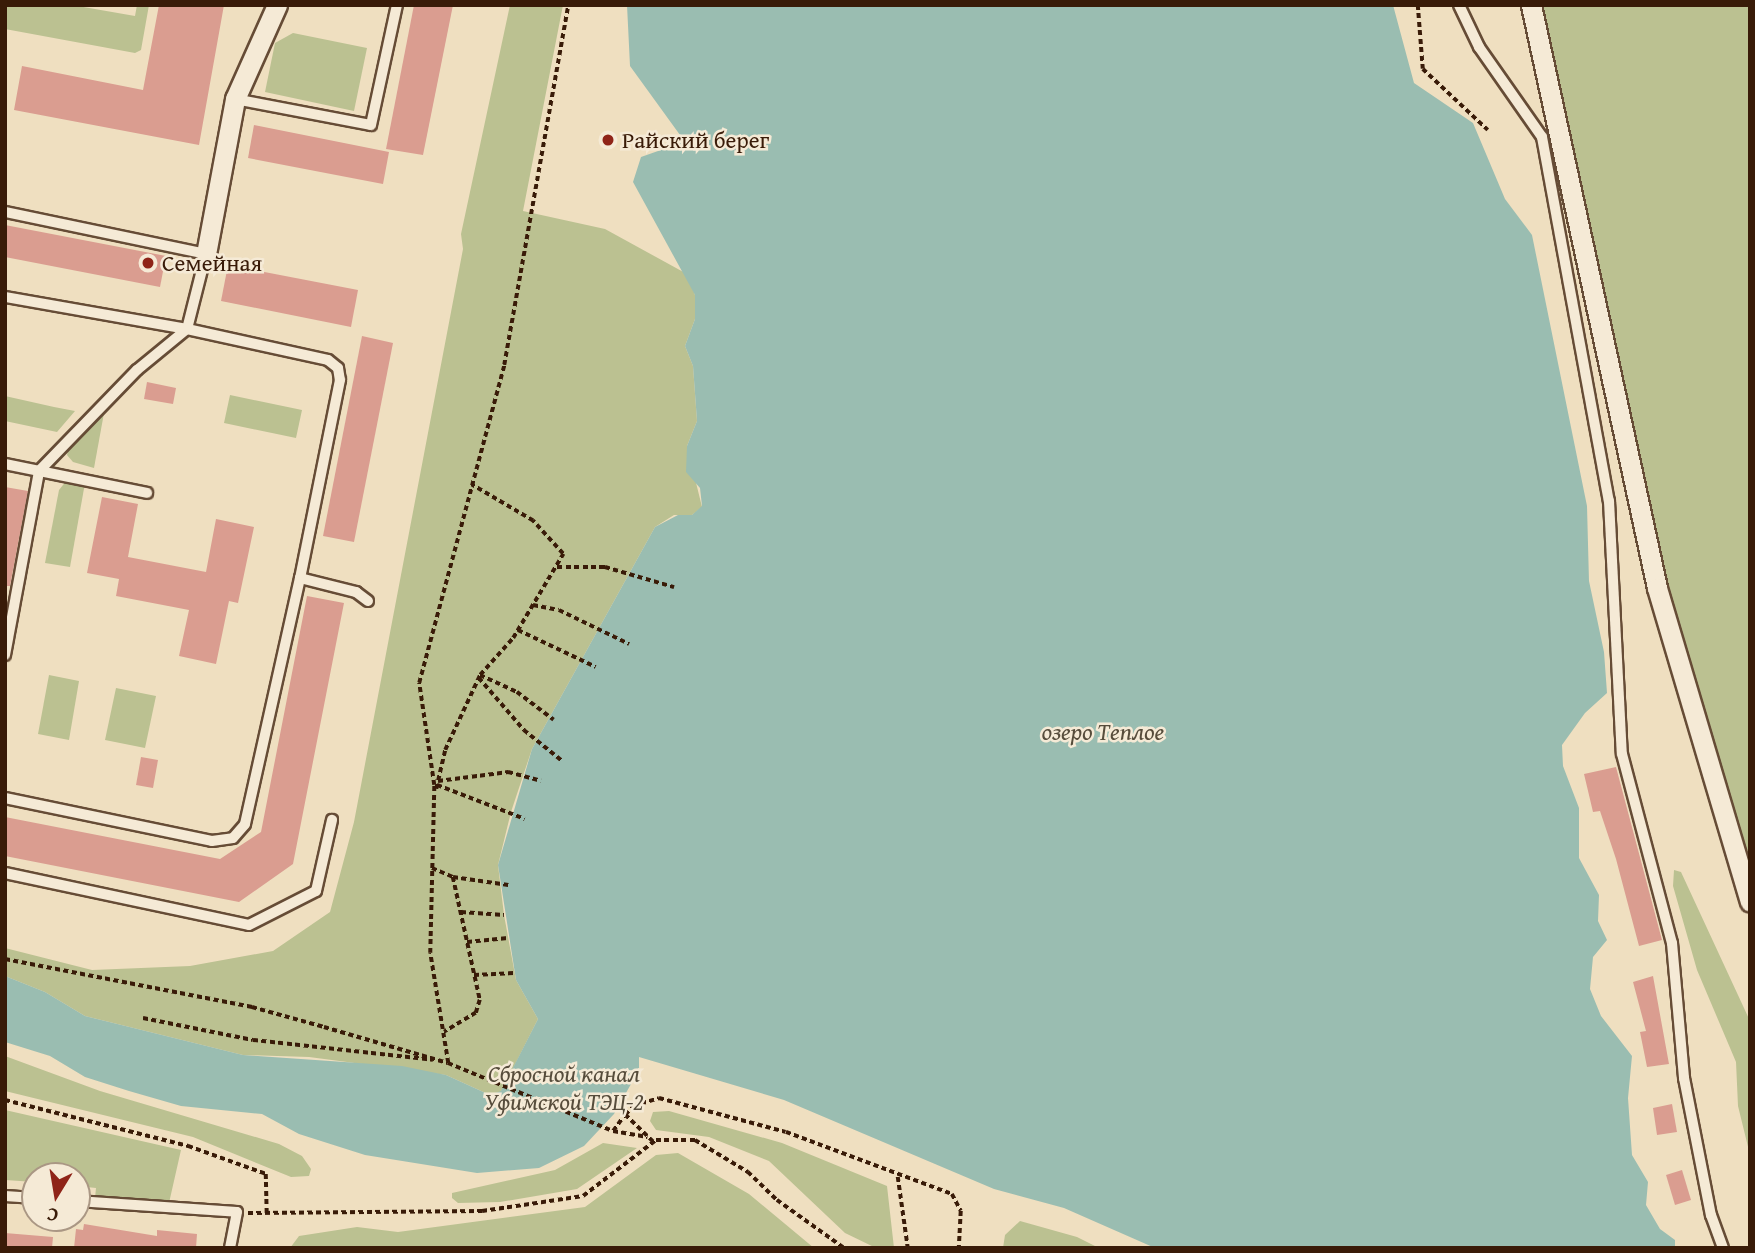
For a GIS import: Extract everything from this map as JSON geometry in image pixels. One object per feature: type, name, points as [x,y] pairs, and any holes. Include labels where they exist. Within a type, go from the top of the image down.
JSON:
[{"type":"street","points":[[206,254],[235,99],[277,5]]},
{"type":"street","points":[[1531,5],[1657,587],[1750,901]]},
{"type":"lane","points":[[235,99],[371,125],[397,5]]},
{"type":"lane","points":[[1459,5],[1479,47],[1542,138],[1609,500],[1622,754],[1672,943],[1684,1078],[1711,1215],[1723,1248]]},
{"type":"lane","points":[[5,212],[206,254],[187,329],[137,370],[39,471],[5,655]]},
{"type":"lane","points":[[5,297],[187,329],[328,360],[338,368],[340,380],[300,578],[245,824],[233,838],[212,841],[5,798]]},
{"type":"lane","points":[[5,464],[147,493]]},
{"type":"lane","points":[[300,578],[356,592],[368,601]]},
{"type":"lane","points":[[5,873],[249,925],[316,891],[332,820]]},
{"type":"lane","points":[[91,1202],[237,1212],[230,1248]]},
{"type":"path","points":[[449,1063],[430,953],[434,798],[419,683],[504,365],[568,5]]},
{"type":"path","points":[[1418,5],[1423,69],[1488,130]]},
{"type":"path","points":[[434,798],[445,750],[480,676],[518,629],[563,554],[533,521],[472,485]]},
{"type":"path","points":[[555,567],[606,567],[674,587]]},
{"type":"path","points":[[533,605],[559,610],[629,644]]},
{"type":"path","points":[[518,629],[596,667]]},
{"type":"path","points":[[480,676],[517,692],[554,720]]},
{"type":"path","points":[[480,676],[524,730],[561,760]]},
{"type":"path","points":[[438,783],[508,772],[541,781]]},
{"type":"path","points":[[438,783],[525,819]]},
{"type":"path","points":[[432,868],[453,877],[508,885]]},
{"type":"path","points":[[443,1031],[476,1013],[480,1000],[453,877]]},
{"type":"path","points":[[461,912],[504,915]]},
{"type":"path","points":[[467,942],[508,938]]},
{"type":"path","points":[[5,960],[252,1007],[439,1059],[491,1083],[613,1131],[647,1137]]},
{"type":"path","points":[[474,975],[514,974]]},
{"type":"path","points":[[143,1018],[253,1040],[439,1059]]},
{"type":"path","points":[[613,1131],[633,1106],[659,1098],[786,1132],[952,1194],[961,1211],[959,1248]]},
{"type":"path","points":[[5,1100],[188,1146],[267,1174],[267,1214]]},
{"type":"path","points":[[625,1115],[653,1142]]},
{"type":"path","points":[[237,1212],[267,1214],[482,1210],[583,1196],[653,1142],[695,1140],[748,1172],[777,1200],[844,1248]]},
{"type":"path","points":[[898,1176],[908,1248]]},
{"type":"green space","points":[[5,5],[72,5],[135,16],[137,5],[149,5],[141,50],[135,53],[5,29]]},
{"type":"green space","points":[[510,5],[563,5],[523,211],[605,229],[687,274],[695,295],[695,319],[685,346],[693,366],[697,421],[687,446],[702,507],[692,515],[674,515],[655,527],[532,749],[511,812],[498,865],[504,915],[516,980],[538,1019],[501,1092],[490,1095],[446,1075],[309,1057],[243,1055],[85,1016],[45,992],[5,976],[5,948],[92,970],[190,966],[273,951],[330,912],[354,822],[463,249],[461,234]]},
{"type":"green space","points":[[1533,5],[1750,5],[1750,858],[1710,747],[1669,587]]},
{"type":"green space","points":[[293,33],[367,48],[354,111],[265,92],[275,43]]},
{"type":"green space","points":[[230,395],[302,410],[296,438],[224,423]]},
{"type":"green space","points":[[5,396],[75,411],[57,432],[5,421]]},
{"type":"green space","points":[[104,413],[94,468],[73,462],[67,455],[70,442]]},
{"type":"green space","points":[[67,480],[85,483],[70,567],[45,563],[59,490]]},
{"type":"green space","points":[[49,675],[79,681],[69,740],[38,734]]},
{"type":"green space","points":[[116,688],[156,696],[145,748],[105,740]]},
{"type":"green space","points":[[1674,870],[1681,872],[1750,1021],[1750,1155],[1738,1106],[1736,1062],[1697,970],[1673,886]]},
{"type":"green space","points":[[5,1056],[100,1091],[279,1144],[302,1156],[311,1169],[309,1176],[291,1177],[193,1137],[5,1091]]},
{"type":"green space","points":[[5,1110],[181,1150],[169,1203],[95,1198],[96,1188],[91,1187],[91,1162],[21,1162],[21,1181],[5,1180]]},
{"type":"green space","points":[[669,1111],[782,1143],[887,1186],[894,1248],[876,1248],[845,1233],[769,1161],[709,1137],[656,1130],[650,1121],[653,1112]]},
{"type":"green space","points":[[603,1143],[637,1148],[577,1189],[500,1202],[458,1203],[452,1198],[452,1193],[555,1170]]},
{"type":"green space","points":[[678,1153],[749,1194],[814,1248],[290,1248],[299,1236],[357,1227],[398,1232],[585,1207],[656,1155]]},
{"type":"green space","points":[[1020,1221],[1077,1237],[1099,1248],[1003,1248],[1005,1235]]},
{"type":"water","name":"озеро Теплое","points":[[627,5],[1393,5],[1414,83],[1473,123],[1505,199],[1532,235],[1587,506],[1589,581],[1604,652],[1607,693],[1585,713],[1562,745],[1563,766],[1579,808],[1579,858],[1599,895],[1598,921],[1607,940],[1593,957],[1590,989],[1601,1016],[1632,1056],[1628,1098],[1632,1155],[1648,1182],[1646,1205],[1660,1229],[1675,1240],[1675,1248],[1155,1248],[1064,1208],[994,1189],[784,1100],[639,1057],[639,1070],[614,1114],[584,1146],[539,1168],[477,1173],[365,1155],[299,1134],[262,1114],[181,1106],[85,1077],[50,1056],[5,1042],[5,976],[45,992],[85,1016],[243,1055],[402,1066],[446,1075],[490,1095],[501,1091],[538,1019],[516,980],[498,865],[532,749],[655,527],[678,515],[692,515],[702,506],[700,488],[686,472],[687,446],[697,421],[693,366],[685,346],[695,319],[695,295],[633,182],[641,157],[678,144],[680,135],[630,66]]},
{"type":"building","points":[[159,5],[224,5],[199,145],[14,110],[22,66],[143,90]]},
{"type":"building","points":[[414,5],[453,5],[423,155],[386,149]]},
{"type":"building","points":[[254,125],[389,152],[383,184],[248,158]]},
{"type":"building","points":[[5,225],[166,256],[160,287],[5,257]]},
{"type":"building","points":[[228,265],[358,290],[351,327],[221,301]]},
{"type":"building","points":[[362,336],[393,343],[354,542],[323,536]]},
{"type":"building","points":[[147,382],[176,388],[173,404],[144,399]]},
{"type":"building","points":[[5,487],[28,491],[10,586],[5,586]]},
{"type":"building","points":[[102,497],[138,504],[128,557],[206,572],[216,519],[254,527],[238,603],[229,601],[216,664],[179,656],[189,610],[116,596],[119,579],[87,573]]},
{"type":"building","points":[[307,596],[344,603],[293,864],[239,902],[5,856],[5,817],[220,859],[261,832]]},
{"type":"building","points":[[141,757],[158,760],[153,788],[136,785]]},
{"type":"building","points":[[1616,767],[1662,940],[1639,946],[1616,859],[1600,811],[1593,812],[1584,774]]},
{"type":"building","points":[[1653,976],[1669,1064],[1647,1067],[1640,1032],[1646,1031],[1633,982]]},
{"type":"building","points":[[1672,1104],[1677,1132],[1657,1135],[1653,1108]]},
{"type":"building","points":[[1682,1170],[1691,1200],[1675,1205],[1666,1175]]},
{"type":"building","points":[[91,1225],[157,1236],[157,1230],[197,1234],[196,1248],[74,1248],[76,1232],[91,1232]]},
{"type":"building","points":[[5,1233],[53,1237],[52,1248],[5,1248]]},
{"type":"place","name":"Райский берег","points":[[608,140]]},
{"type":"place","name":"Семейная","points":[[148,263]]},
{"type":"water label","name":"Сбросной канал Уфимской ТЭЦ-2","points":[[564,1088]]}]
